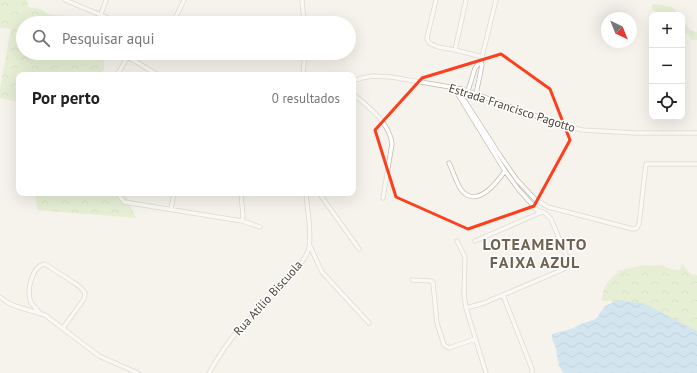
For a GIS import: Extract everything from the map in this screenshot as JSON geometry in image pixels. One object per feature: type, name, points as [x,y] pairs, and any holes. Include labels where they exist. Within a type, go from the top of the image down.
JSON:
[{"type":"street","points":[[65,0],[105,16]]},
{"type":"street","points":[[101,14],[106,0]]},
{"type":"street","points":[[176,16],[184,0]]},
{"type":"street","points":[[302,0],[303,16]]},
{"type":"street","points":[[436,0],[427,38],[429,43],[438,47],[455,50],[482,59]]},
{"type":"street","points":[[455,50],[466,0]]},
{"type":"street","points":[[476,94],[482,59],[496,0]]},
{"type":"street","points":[[468,91],[475,68],[482,59]]},
{"type":"street","points":[[118,72],[126,60]]},
{"type":"street","points":[[136,60],[154,72]]},
{"type":"street","points":[[303,72],[304,60]]},
{"type":"street","name":"Estrada Francisco Pagotto","points":[[356,79],[373,76],[391,77],[462,89],[573,128],[621,132],[696,134]]},
{"type":"street","points":[[454,88],[505,171],[519,190],[540,211],[546,212],[551,219],[569,260],[564,269],[484,303],[466,308]]},
{"type":"street","points":[[462,89],[461,95],[517,180],[535,199],[548,207],[633,229],[639,224],[646,164],[697,164]]},
{"type":"street","points":[[356,97],[382,121],[391,138],[392,144],[383,198]]},
{"type":"street","points":[[449,163],[463,192],[471,196],[477,196],[493,188],[505,171]]},
{"type":"street","points":[[119,196],[124,202],[242,221],[260,227]]},
{"type":"street","points":[[171,209],[173,196]]},
{"type":"street","points":[[241,196],[242,221]]},
{"type":"street","name":"Rua Atílio Biscuola","points":[[209,373],[229,342],[303,261],[310,245],[306,196]]},
{"type":"street","points":[[321,196],[359,249]]},
{"type":"street","points":[[475,241],[534,216],[540,211]]},
{"type":"street","points":[[457,240],[465,257],[464,295],[466,308],[486,373]]},
{"type":"street","points":[[310,245],[322,272],[369,323]]},
{"type":"street","points":[[41,313],[31,302],[30,290],[32,276],[38,268],[44,264],[76,284],[85,293],[84,299],[63,328]]},
{"type":"street","points":[[412,280],[431,281],[433,284],[437,323],[444,345],[447,347],[452,347],[475,339]]},
{"type":"street","points":[[503,295],[532,369],[532,373]]},
{"type":"street","points":[[0,297],[10,304],[41,313],[49,317],[106,360],[138,373]]},
{"type":"highlighted area","points":[[501,54],[550,89],[570,140],[534,206],[468,229],[396,197],[375,130],[422,78]]},
{"type":"green space","points":[[0,0],[27,0],[28,7],[41,9],[50,15],[72,16],[16,16],[16,60],[104,60],[104,70],[102,72],[16,72],[16,101],[0,98],[0,88],[11,29],[0,28]]},
{"type":"green space","points":[[655,4],[672,7],[676,12],[656,12],[652,9],[652,5]]},
{"type":"green space","points":[[685,24],[690,30],[697,32],[697,40],[691,40],[688,34],[685,32]]},
{"type":"green space","points":[[35,196],[125,196],[136,218],[37,210]]},
{"type":"green space","points":[[683,264],[690,273],[697,275],[697,341],[614,306],[612,301],[602,301],[603,292],[608,282],[618,272],[617,271],[644,265],[663,265],[670,269],[680,270],[681,265]]},
{"type":"water","points":[[619,300],[645,304],[697,331],[697,373],[564,373],[559,365],[552,334],[571,329],[596,319],[605,306]]},
{"type":"district","name":"LOTEAMENTO FAIXA AZUL","points":[[535,253]]}]
